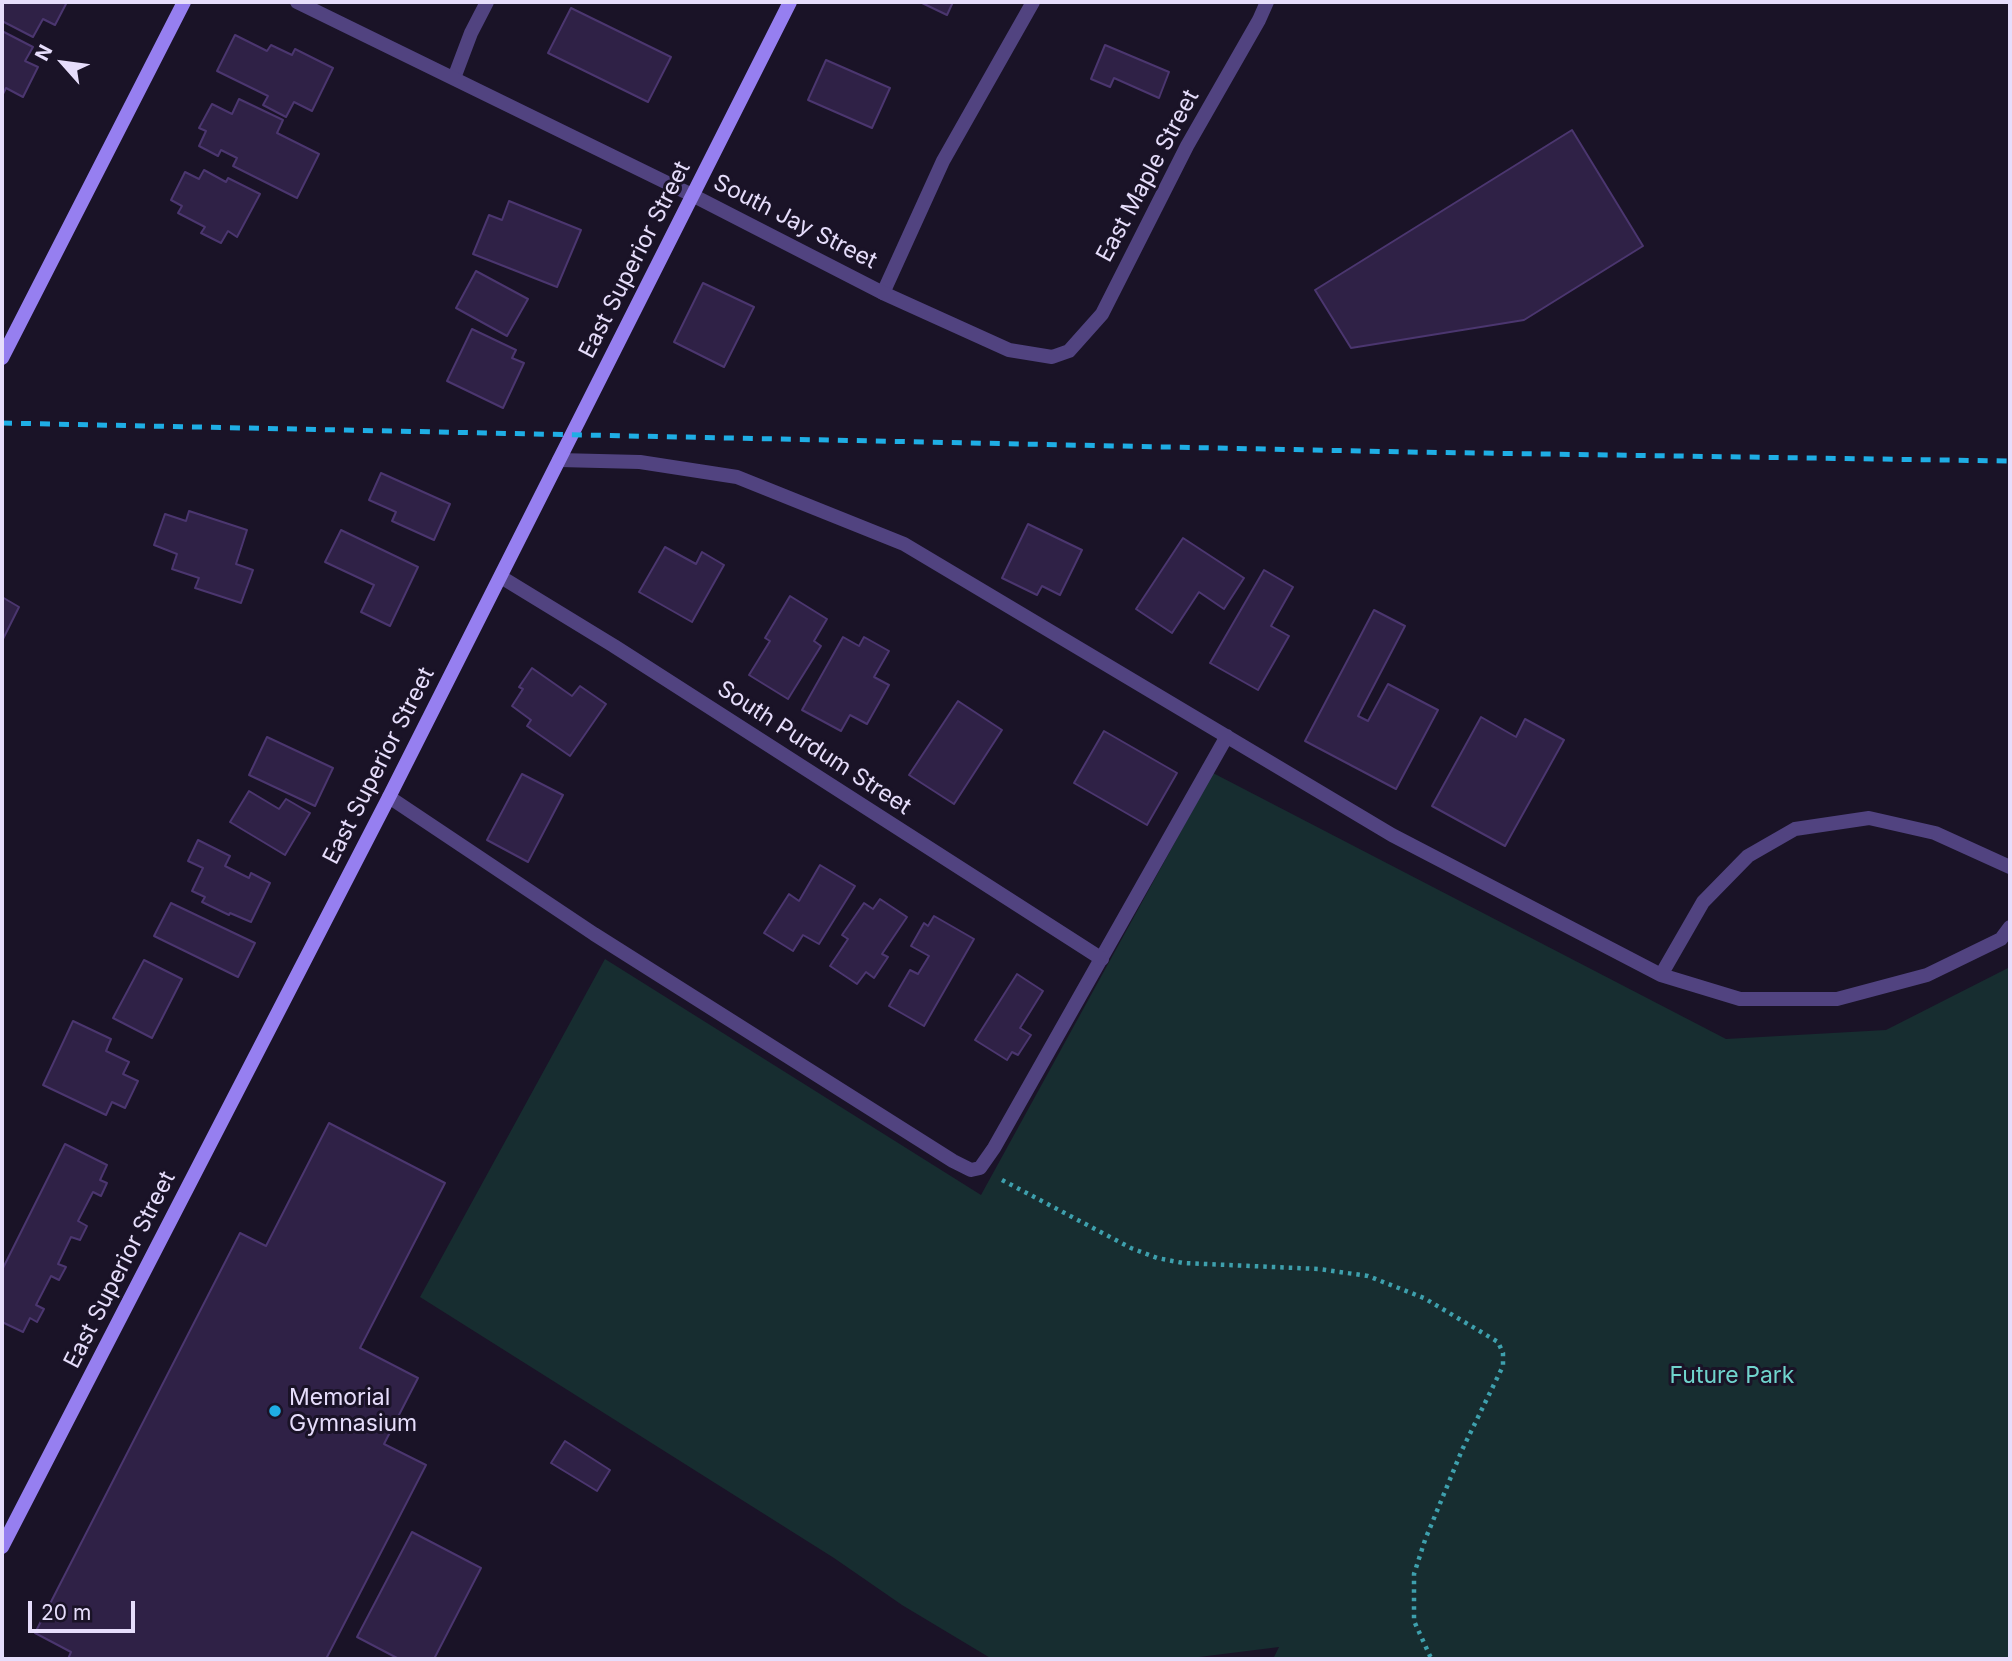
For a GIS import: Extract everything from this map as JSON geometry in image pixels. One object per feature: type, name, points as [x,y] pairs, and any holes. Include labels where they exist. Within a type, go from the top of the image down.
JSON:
[{"type":"street","points":[[2,358],[184,2]]},
{"type":"street","name":"South Jay Street","points":[[296,2],[694,196],[883,293],[1009,350],[1052,357]]},
{"type":"street","points":[[454,78],[471,33],[487,2]]},
{"type":"street","name":"East Superior Street","points":[[2,1547],[390,797],[790,2]]},
{"type":"street","points":[[883,293],[943,161],[1032,2]]},
{"type":"street","name":"East Maple Street","points":[[1052,357],[1069,351],[1102,314],[1187,146],[1267,2]]},
{"type":"street","points":[[559,460],[640,462],[737,477],[904,544],[1392,835],[1661,975],[1740,999],[1837,999],[1927,975],[2001,939],[2010,927]]},
{"type":"street","name":"South Purdum Street","points":[[501,577],[1102,959]]},
{"type":"street","points":[[390,797],[594,934],[906,1132],[971,1170],[980,1168],[994,1148],[1227,736]]},
{"type":"street","points":[[1661,975],[1703,902],[1748,856],[1795,829],[1869,818],[1935,833],[2010,867]]},
{"type":"path","points":[[980,1168],[1131,1248],[1157,1258],[1183,1264],[1319,1269],[1368,1276],[1424,1298],[1498,1342],[1503,1353],[1503,1366],[1462,1450],[1414,1574],[1415,1621],[1433,1659]]},
{"type":"green space","name":"Future Park","points":[[1213,773],[1726,1039],[1886,1030],[2010,967],[2010,1659],[1273,1659],[1279,1647],[1183,1659],[992,1659],[902,1605],[834,1558],[420,1297],[605,959],[981,1195]]},
{"type":"building","points":[[2,2],[67,2],[55,25],[43,19],[33,37],[2,21]]},
{"type":"building","points":[[920,2],[953,2],[947,15]]},
{"type":"building","points":[[571,8],[671,57],[648,102],[548,53]]},
{"type":"building","points":[[2,31],[33,47],[25,61],[38,67],[23,97],[6,88],[2,96]]},
{"type":"building","points":[[235,35],[267,51],[271,45],[292,55],[295,49],[333,68],[312,111],[294,102],[286,117],[263,105],[268,96],[217,71]]},
{"type":"building","points":[[1105,45],[1169,72],[1159,98],[1114,78],[1110,87],[1091,79]]},
{"type":"building","points":[[826,60],[890,88],[872,128],[808,100]]},
{"type":"building","points":[[239,99],[283,120],[277,133],[319,154],[297,198],[233,166],[237,158],[221,150],[218,156],[199,146],[206,131],[199,128],[212,104],[232,114]]},
{"type":"building","points":[[1572,130],[1643,246],[1524,320],[1351,348],[1315,290]]},
{"type":"building","points":[[204,170],[226,182],[228,178],[260,194],[237,237],[228,231],[221,243],[201,233],[205,227],[178,213],[182,206],[171,200],[185,172],[199,179]]},
{"type":"building","points":[[509,201],[581,230],[557,287],[473,254],[489,215],[502,220]]},
{"type":"building","points":[[476,271],[528,299],[507,336],[456,308]]},
{"type":"building","points":[[703,283],[754,307],[724,367],[674,342]]},
{"type":"building","points":[[472,329],[516,350],[512,358],[524,363],[503,408],[447,381]]},
{"type":"building","points":[[381,473],[450,504],[434,540],[392,521],[396,512],[369,500]]},
{"type":"building","points":[[189,511],[247,530],[236,564],[253,570],[241,603],[195,588],[199,578],[172,569],[177,554],[154,545],[165,514],[186,521]]},
{"type":"building","points":[[1028,524],[1082,550],[1060,595],[1042,586],[1037,595],[1002,578]]},
{"type":"building","points":[[341,530],[418,567],[390,626],[361,612],[374,585],[325,562]]},
{"type":"building","points":[[1183,538],[1244,578],[1224,609],[1199,592],[1172,633],[1136,609]]},
{"type":"building","points":[[665,547],[696,564],[702,552],[724,565],[692,622],[639,592]]},
{"type":"building","points":[[1264,570],[1293,587],[1271,626],[1289,636],[1258,690],[1210,663]]},
{"type":"building","points":[[790,596],[827,619],[814,641],[821,646],[788,699],[749,675],[770,641],[765,638]]},
{"type":"building","points":[[2,597],[19,607],[2,641]]},
{"type":"building","points":[[1374,610],[1405,626],[1358,716],[1368,721],[1388,684],[1438,710],[1396,789],[1305,741]]},
{"type":"building","points":[[843,637],[859,646],[864,637],[889,651],[874,677],[889,685],[867,724],[850,715],[841,731],[802,710]]},
{"type":"building","points":[[532,668],[572,696],[580,686],[606,704],[570,756],[527,726],[531,720],[512,706],[523,689],[519,687]]},
{"type":"building","points":[[958,701],[1002,730],[954,804],[909,775]]},
{"type":"building","points":[[1481,717],[1516,737],[1525,719],[1564,740],[1505,846],[1432,806]]},
{"type":"building","points":[[1104,731],[1177,773],[1147,825],[1074,783]]},
{"type":"building","points":[[267,737],[333,768],[315,806],[249,775]]},
{"type":"building","points":[[522,774],[563,795],[528,862],[487,840]]},
{"type":"building","points":[[249,791],[279,809],[286,799],[310,813],[285,855],[230,822]]},
{"type":"building","points":[[198,840],[230,856],[225,866],[249,878],[251,873],[270,883],[251,922],[202,902],[205,897],[192,891],[203,868],[188,861]]},
{"type":"building","points":[[820,865],[855,886],[819,944],[803,935],[793,951],[764,933],[789,894],[799,901]]},
{"type":"building","points":[[880,899],[907,917],[882,954],[888,957],[874,978],[866,972],[857,984],[830,966],[848,939],[842,935],[864,903],[873,909]]},
{"type":"building","points":[[171,903],[255,943],[238,977],[154,936]]},
{"type":"building","points":[[934,916],[974,939],[924,1026],[889,1006],[910,970],[918,974],[929,956],[911,946],[924,923],[928,926]]},
{"type":"building","points":[[144,960],[182,979],[152,1038],[113,1018]]},
{"type":"building","points":[[1017,974],[1043,991],[1020,1028],[1031,1035],[1018,1055],[1012,1052],[1007,1060],[975,1040]]},
{"type":"building","points":[[73,1021],[111,1039],[106,1051],[129,1062],[123,1074],[138,1081],[125,1108],[112,1102],[106,1115],[43,1085]]},
{"type":"building","name":"Memorial Gymnasium","points":[[329,1123],[445,1183],[360,1348],[418,1378],[384,1444],[426,1465],[326,1659],[68,1659],[71,1652],[35,1633],[240,1233],[266,1246]]},
{"type":"building","points":[[65,1144],[107,1165],[100,1180],[107,1183],[101,1196],[93,1192],[78,1221],[87,1226],[80,1240],[71,1237],[58,1264],[66,1267],[59,1280],[51,1276],[36,1305],[44,1309],[37,1322],[30,1318],[23,1332],[2,1322],[2,1270]]},
{"type":"building","points":[[565,1441],[610,1470],[597,1491],[551,1463]]},
{"type":"building","points":[[412,1532],[481,1568],[434,1659],[399,1659],[357,1637]]},
{"type":"railway","points":[[2,423],[1409,452],[2010,461]]},
{"type":"place","name":"Memorial Gymnasium","points":[[275,1411]]}]
